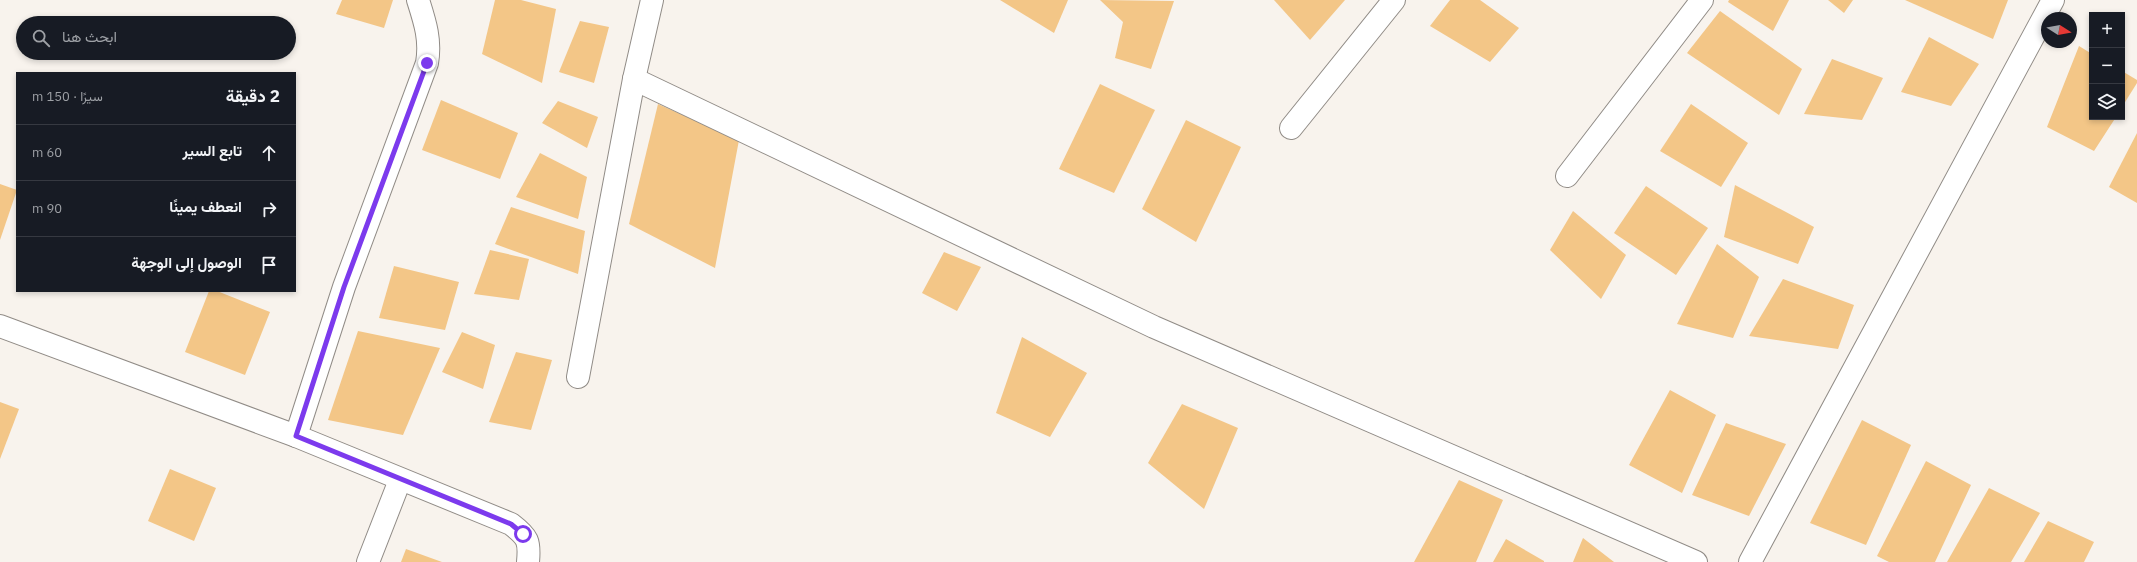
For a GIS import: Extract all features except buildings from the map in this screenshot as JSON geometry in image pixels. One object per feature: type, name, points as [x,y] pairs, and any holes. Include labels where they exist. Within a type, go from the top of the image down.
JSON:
[{"type":"street","points":[[296,436],[344,287],[427,63],[430,49],[428,32],[418,0]]},
{"type":"street","points":[[578,377],[634,79],[652,0]]},
{"type":"street","points":[[1291,128],[1394,0]]},
{"type":"street","points":[[1567,176],[1702,0]]},
{"type":"street","points":[[1750,562],[2053,0]]},
{"type":"street","points":[[634,79],[1154,327],[1696,562]]},
{"type":"street","points":[[0,326],[296,436],[400,480],[511,524],[527,539],[529,547],[528,562]]},
{"type":"street","points":[[368,562],[400,480]]},
{"type":"route","points":[[427,63],[419,81],[344,287],[296,436],[400,480],[511,524],[523,534]]}]
